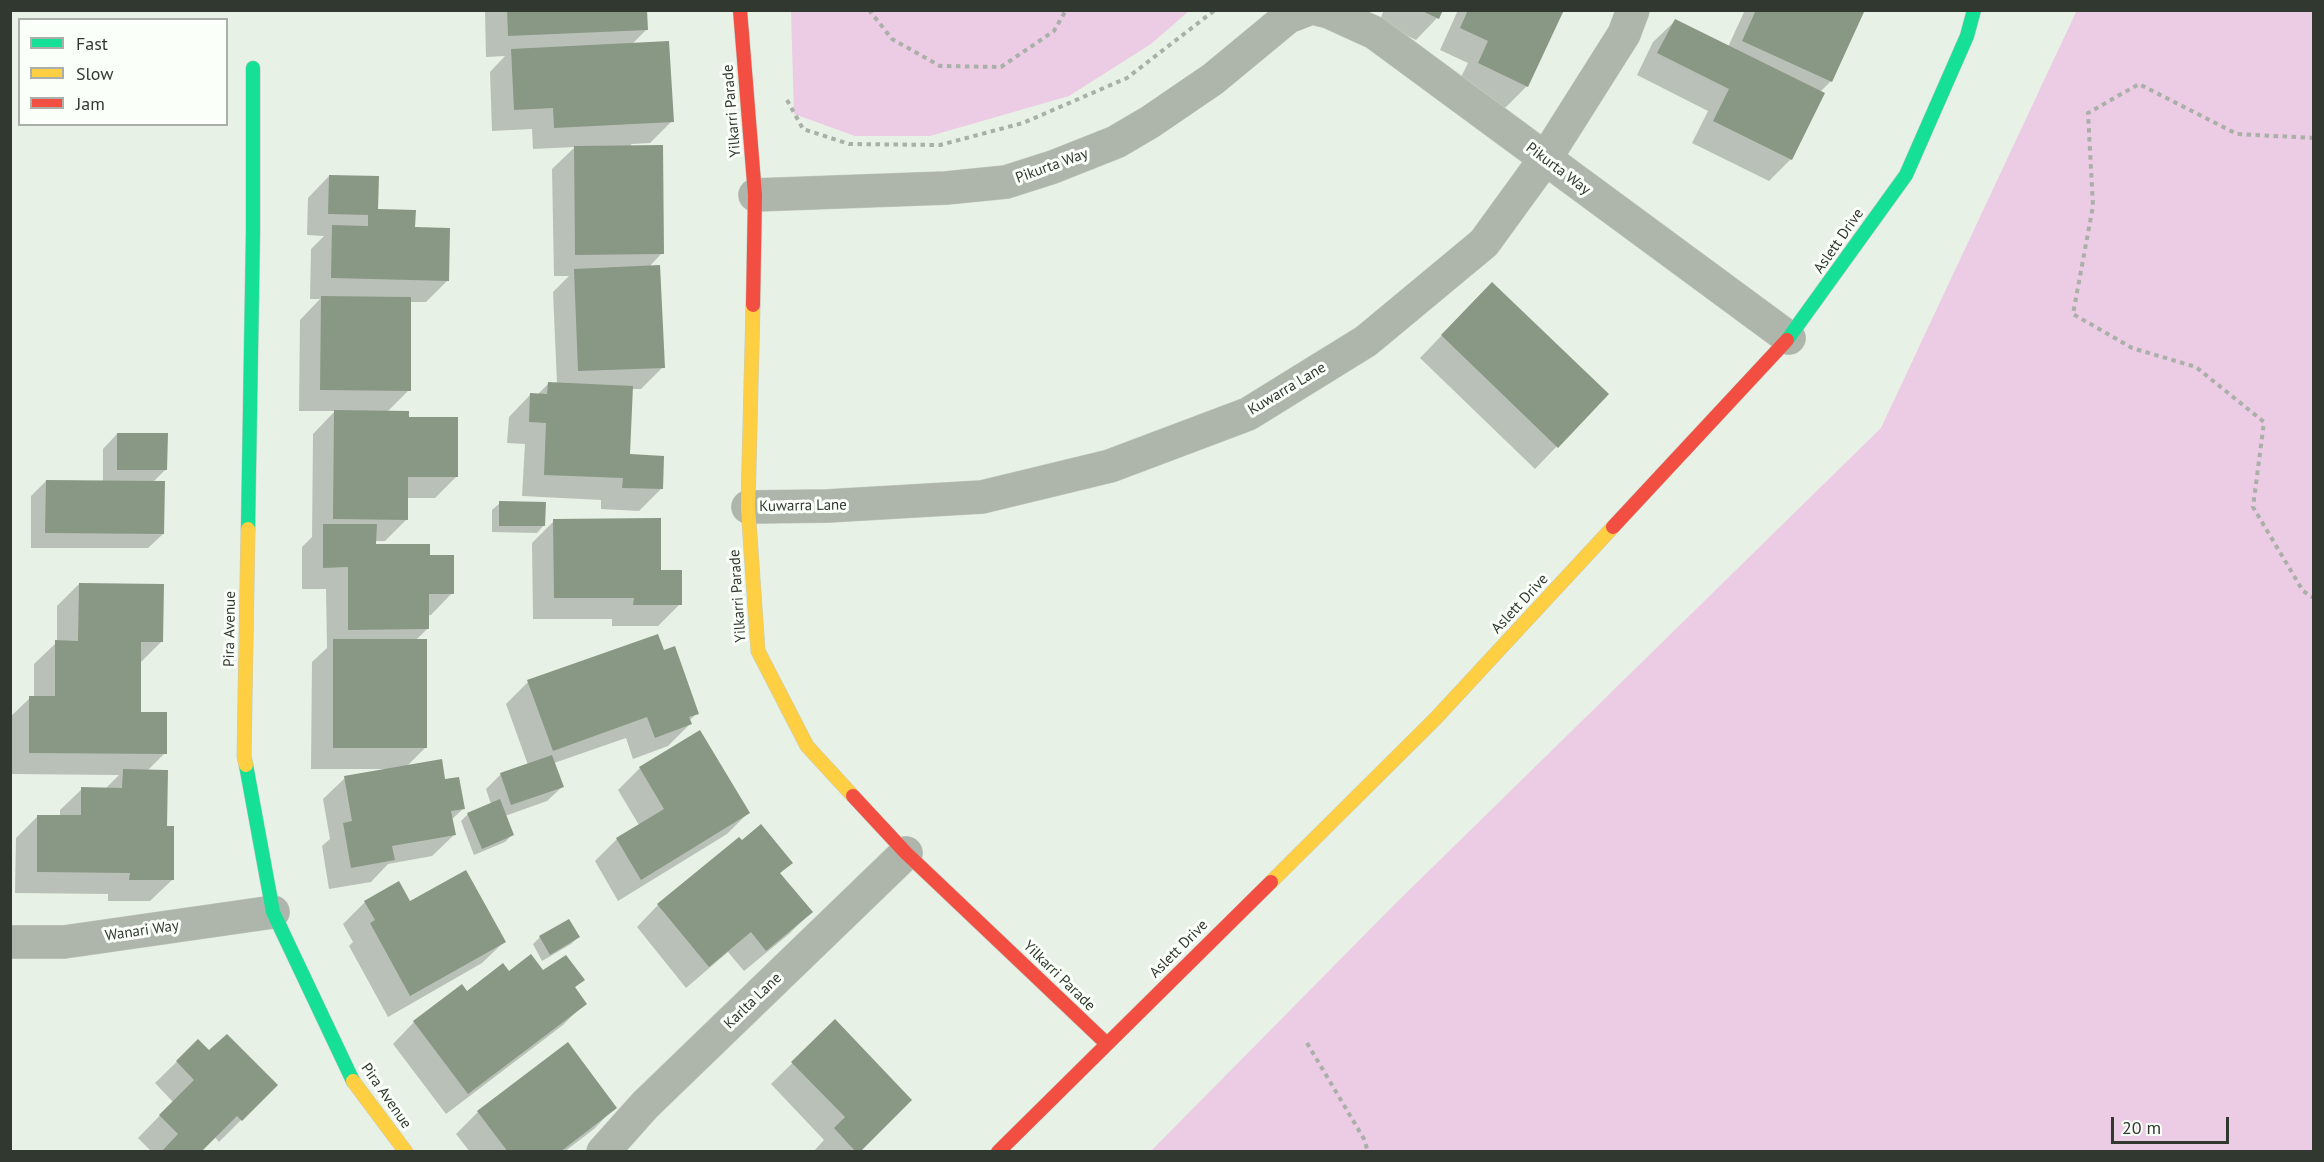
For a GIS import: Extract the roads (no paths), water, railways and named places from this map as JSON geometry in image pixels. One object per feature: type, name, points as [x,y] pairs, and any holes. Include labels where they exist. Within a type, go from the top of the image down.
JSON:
[{"type":"street","name":"Yilkarri Parade","points":[[740,10],[755,195],[748,507],[759,651],[807,746],[906,853],[1107,1044]]},
{"type":"street","name":"Kuwarra Lane","points":[[748,507],[827,506],[982,497],[1110,466],[1248,414],[1366,341],[1484,243],[1545,159],[1623,34],[1633,10]]},
{"type":"street","name":"Aslett Drive","points":[[998,1152],[1436,718],[1789,338],[1906,175],[1967,36],[1974,10]]},
{"type":"street","name":"Pikurta Way","points":[[755,195],[946,188],[1006,182],[1053,167],[1116,142],[1150,122],[1213,79],[1288,17],[1321,11],[1375,33],[1789,338]]},
{"type":"street","name":"Pira Avenue","points":[[253,68],[253,231],[244,756],[273,912],[351,1078],[406,1152]]},
{"type":"street","name":"Karlta Lane","points":[[603,1152],[645,1105],[906,853]]},
{"type":"street","name":"Wanari Way","points":[[10,942],[64,942],[273,912]]}]
